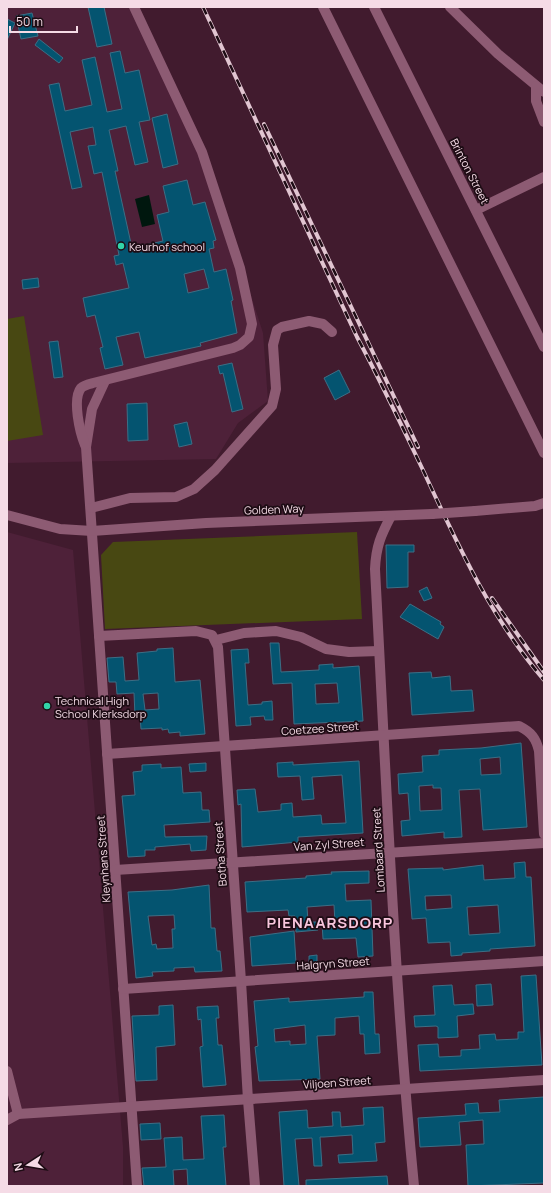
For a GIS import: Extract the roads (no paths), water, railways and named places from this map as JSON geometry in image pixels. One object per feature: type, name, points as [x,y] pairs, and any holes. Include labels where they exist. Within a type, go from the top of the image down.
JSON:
[{"type":"street","points":[[86,447],[79,428],[78,394],[86,385],[240,346],[249,337],[252,324],[240,268],[202,152],[134,7]]},
{"type":"street","points":[[323,7],[544,454]]},
{"type":"street","name":"Brinton Street","points":[[374,7],[544,347]]},
{"type":"street","points":[[450,7],[498,54],[540,89],[536,101],[544,122]]},
{"type":"street","points":[[476,210],[544,177]]},
{"type":"street","points":[[91,508],[130,498],[176,497],[194,489],[215,470],[272,406],[276,389],[273,345],[278,330],[282,327],[309,320],[322,324],[332,332]]},
{"type":"street","points":[[86,447],[92,409],[105,381]]},
{"type":"street","name":"Kleynhans Street","points":[[86,447],[137,1186]]},
{"type":"street","name":"Golden Way","points":[[7,515],[60,529],[92,531],[206,524],[432,514],[534,506],[544,503]]},
{"type":"street","name":"Lombaard Street","points":[[391,516],[376,551],[379,651],[397,970],[405,1089],[414,1186]]},
{"type":"street","points":[[99,636],[196,631],[206,633],[216,640],[244,634],[276,631],[301,637],[326,649],[350,652],[379,651]]},
{"type":"street","name":"Botha Street","points":[[216,640],[218,647],[255,1186]]},
{"type":"street","name":"Coetzee Street","points":[[107,754],[512,725],[519,726],[532,734],[537,741],[539,751],[544,834]]},
{"type":"street","name":"Van Zyl Street","points":[[115,870],[544,843]]},
{"type":"street","name":"Halgryn Street","points":[[124,989],[544,960]]},
{"type":"street","points":[[7,1071],[18,1114],[7,1120]]},
{"type":"street","name":"Viljoen Street","points":[[18,1114],[544,1080]]},
{"type":"railway","points":[[203,7],[357,337],[462,551],[507,631],[544,680]]},
{"type":"railway","points":[[264,124],[418,447]]},
{"type":"railway","points":[[492,598],[544,672]]},
{"type":"place","name":"Keurhof school","points":[[121,246]]},
{"type":"place","name":"Technical High School Klerksdorp","points":[[47,706]]},
{"type":"district","name":"PIENAARSDORP","points":[[330,922]]}]
